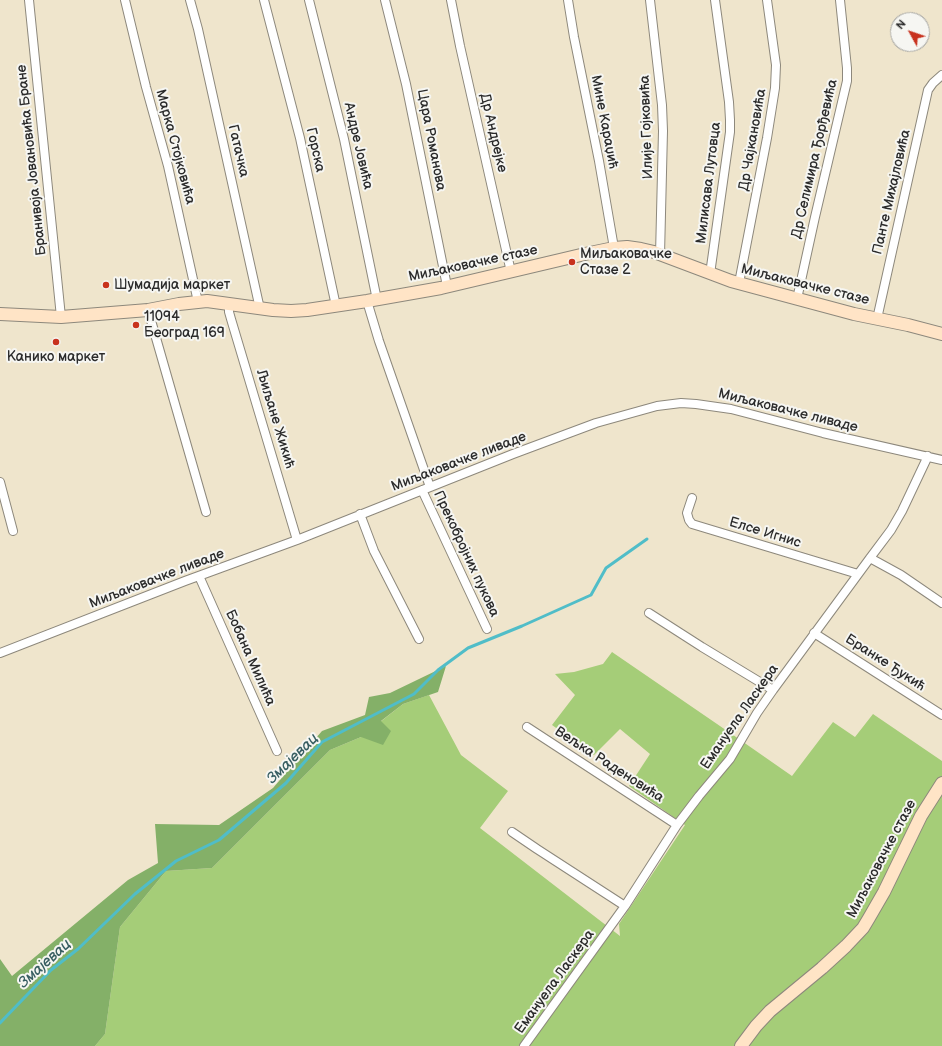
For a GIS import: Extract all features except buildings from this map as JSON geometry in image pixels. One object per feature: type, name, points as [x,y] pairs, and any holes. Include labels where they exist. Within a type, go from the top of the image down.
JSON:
[{"type":"street","name":"Бранивоја Јовановића Бране","points":[[29,0],[61,317]]},
{"type":"street","name":"Марка Стојковића","points":[[125,0],[146,87],[168,166],[198,302]]},
{"type":"street","name":"Гатачка","points":[[190,0],[198,29],[260,308]]},
{"type":"street","name":"Горска","points":[[264,0],[300,138],[336,306]]},
{"type":"street","name":"Андре Јовића","points":[[309,0],[344,139],[379,340],[430,487]]},
{"type":"street","name":"Цара Романова","points":[[385,0],[406,84],[447,286]]},
{"type":"street","name":"Др Андрејке","points":[[451,0],[511,272]]},
{"type":"street","name":"Мине Караџић","points":[[568,0],[614,248]]},
{"type":"street","name":"Илије Гојковића","points":[[650,0],[662,105],[663,131],[660,255]]},
{"type":"street","name":"Милисава Лутовца","points":[[710,274],[730,132],[729,102],[715,0]]},
{"type":"street","name":"Др Чајкановића","points":[[739,283],[776,88],[776,65],[767,0]]},
{"type":"street","name":"Др Селимира Ђорђевића","points":[[797,299],[847,81],[840,0]]},
{"type":"street","name":"Панте Михајловића","points":[[877,319],[928,90],[933,82],[942,75]]},
{"type":"street","name":"Миљаковачке стазе","points":[[0,314],[61,317],[148,310],[198,302],[212,302],[291,311],[372,300],[447,286],[614,248],[633,248],[660,255],[710,274],[739,283],[797,299],[942,334]]},
{"type":"street","name":"Љиљане Жикић","points":[[229,304],[231,319],[297,540]]},
{"type":"street","points":[[148,310],[206,512]]},
{"type":"street","name":"Миљаковачке ливаде","points":[[0,653],[198,576],[297,540],[360,514],[596,423],[657,406],[681,403],[731,409],[830,435],[942,460]]},
{"type":"street","name":"Емануела Ласкера","points":[[524,1046],[625,906],[677,825],[730,759],[753,719],[814,633],[891,530],[928,456]]},
{"type":"street","points":[[0,482],[13,531]]},
{"type":"street","name":"Прекобројних пукова","points":[[422,490],[488,629]]},
{"type":"street","name":"Елсе Игнис","points":[[692,498],[687,513],[692,524],[858,574]]},
{"type":"street","points":[[360,514],[374,551],[419,639]]},
{"type":"street","points":[[870,558],[901,575],[942,603]]},
{"type":"street","name":"Бобана Милића","points":[[198,576],[277,751]]},
{"type":"street","points":[[649,613],[774,690]]},
{"type":"street","name":"Бранке Ђукић","points":[[814,633],[942,715]]},
{"type":"street","name":"Вељка Раденовића","points":[[527,727],[677,825]]},
{"type":"street","name":"Миљаковачке стазе","points":[[741,1046],[756,1026],[770,1011],[822,968],[863,928],[884,892],[921,816],[942,783]]},
{"type":"street","points":[[512,832],[625,906]]},
{"type":"green space","points":[[612,652],[792,776],[833,722],[855,737],[873,714],[942,761],[942,1046],[95,1046],[105,1034],[120,927],[166,871],[212,868],[330,750],[361,737],[403,704],[429,695],[461,755],[508,791],[480,828],[620,936],[619,924],[685,825],[629,786],[650,754],[620,729],[594,755],[552,725],[575,695],[555,674],[574,672],[603,664]]},
{"type":"green space","points":[[446,666],[438,692],[403,704],[381,721],[391,731],[383,745],[361,737],[330,750],[212,868],[166,871],[120,927],[105,1034],[95,1046],[0,1046],[0,959],[12,976],[128,880],[158,863],[155,824],[219,825],[273,788],[322,731],[365,715],[369,697],[390,693]]},
{"type":"waterway","name":"Змајевац","points":[[0,1023],[51,970],[78,949],[135,894],[176,861],[219,840],[286,783],[322,742],[414,694],[438,670],[468,648],[591,595],[606,568],[647,539]]},
{"type":"place","name":"Миљаковачке Стазе 2","points":[[572,262]]},
{"type":"place","name":"Шумадија маркет","points":[[106,285]]},
{"type":"place","name":"11094 Београд 169","points":[[136,325]]},
{"type":"place","name":"Канико маркет","points":[[56,342]]}]
